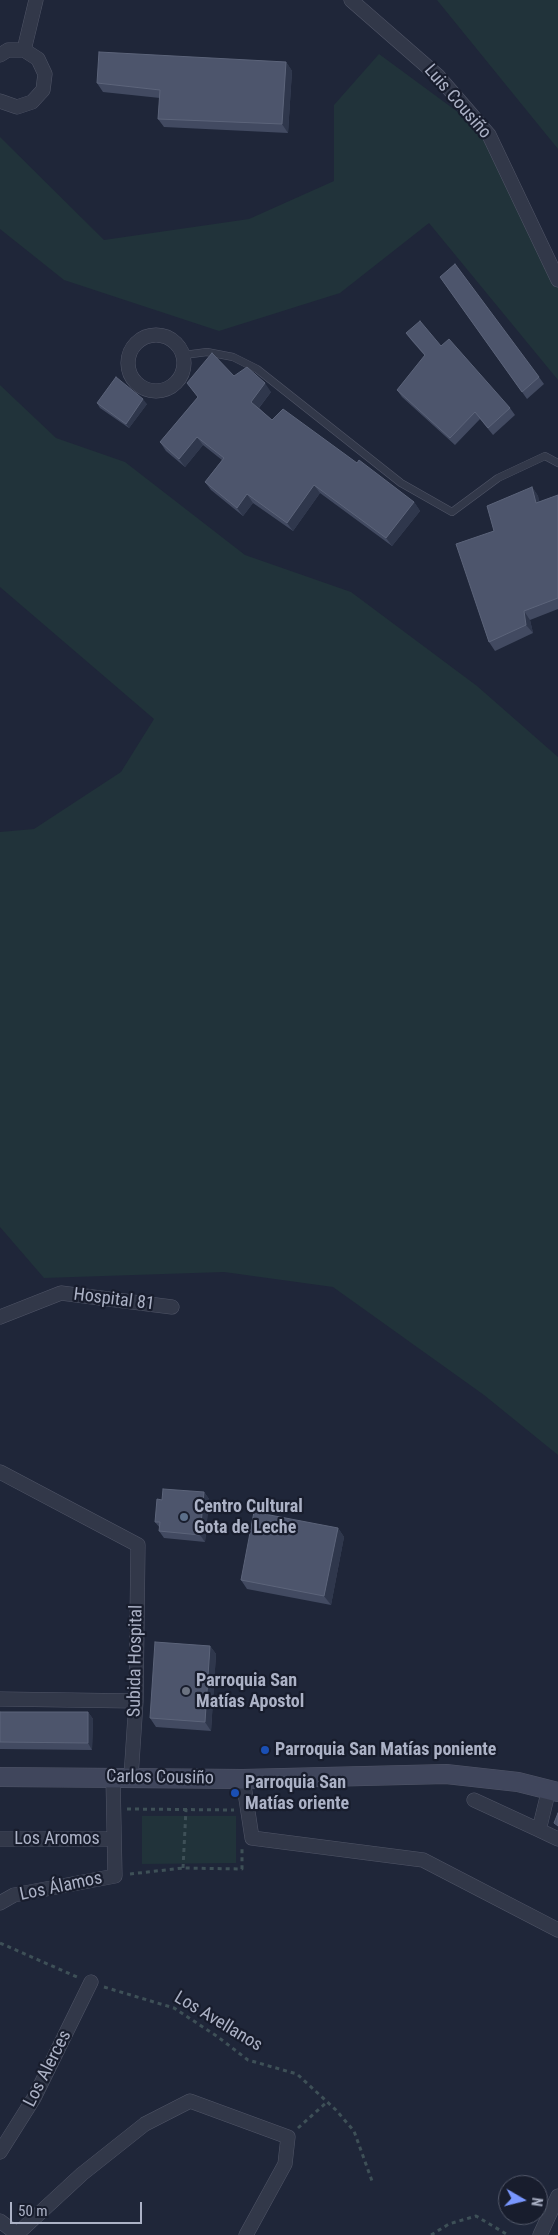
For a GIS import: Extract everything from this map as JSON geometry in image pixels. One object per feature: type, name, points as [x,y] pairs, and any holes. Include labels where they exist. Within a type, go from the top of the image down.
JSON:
[{"type":"main road","name":"Carlos Cousiño","points":[[0,1777],[243,1779],[446,1774],[483,1776],[554,1790]]},
{"type":"street","points":[[24,50],[36,0]]},
{"type":"street","name":"Luis Cousiño","points":[[351,0],[438,76],[489,135],[558,280]]},
{"type":"street","points":[[0,55],[8,50],[24,50],[38,59],[43,66],[45,74],[43,90],[32,102],[25,106],[8,105],[0,101]]},
{"type":"street","points":[[149,335],[168,336],[181,348],[184,356],[185,364],[179,380],[165,390],[148,390],[141,386],[130,374],[129,355],[133,346],[149,335]]},
{"type":"street","name":"Hospital 81","points":[[0,1317],[62,1293],[172,1307]]},
{"type":"street","name":"Subida Hospital","points":[[0,1472],[138,1545],[136,1701],[122,1777]]},
{"type":"street","points":[[0,1699],[136,1701]]},
{"type":"street","name":"Los Álamos","points":[[0,1903],[14,1896],[115,1876],[114,1809],[122,1777]]},
{"type":"street","points":[[243,1779],[252,1838],[423,1860],[558,1930]]},
{"type":"street","points":[[539,1830],[554,1790]]},
{"type":"street","points":[[474,1800],[558,1840]]},
{"type":"street","name":"Los Aromos","points":[[0,1839],[114,1839]]},
{"type":"street","name":"Los Alerces","points":[[0,2152],[34,2098],[91,1982]]},
{"type":"street","points":[[0,2221],[17,2234],[82,2174],[145,2124],[190,2101],[288,2137],[285,2164],[246,2235]]},
{"type":"street","points":[[540,2235],[558,2196]]},
{"type":"lane","points":[[184,356],[207,352],[233,357],[257,369],[401,483],[452,512],[498,478],[545,456],[558,463]]},
{"type":"path","points":[[114,1809],[242,1810]]},
{"type":"path","points":[[184,1868],[186,1810]]},
{"type":"path","points":[[115,1876],[184,1868],[242,1869],[242,1837],[252,1838]]},
{"type":"path","name":"Los Avellanos","points":[[0,1943],[91,1982],[174,2008],[218,2037],[248,2060],[296,2074],[327,2102],[354,2131],[372,2181]]},
{"type":"path","points":[[288,2137],[327,2102]]},
{"type":"path","points":[[430,2235],[449,2224],[476,2216],[508,2235]]},
{"type":"shaded area","points":[[437,0],[558,0],[558,149]]},
{"type":"shaded area","points":[[379,54],[489,135],[558,280],[558,380],[429,223],[340,293],[219,331],[64,280],[0,229],[0,137],[104,240],[249,219],[334,181],[334,105]]},
{"type":"shaded area","points":[[0,385],[56,438],[125,462],[245,555],[351,592],[477,686],[558,757],[558,1455],[484,1395],[333,1287],[224,1272],[44,1278],[0,1227],[0,832],[34,829],[121,772],[154,719],[0,587]]},
{"type":"shaded area","points":[[142,1816],[236,1816],[236,1863],[142,1864]]},
{"type":"building","points":[[99,52],[286,62],[282,124],[158,119],[160,90],[97,83]]},
{"type":"building","points":[[455,264],[539,377],[522,392],[440,277]]},
{"type":"building","points":[[420,321],[441,346],[449,339],[510,408],[488,428],[475,412],[450,438],[397,390],[425,355],[406,333]]},
{"type":"building","points":[[212,353],[234,376],[247,367],[265,383],[251,402],[272,420],[283,409],[357,463],[359,460],[414,502],[386,538],[314,485],[287,523],[247,494],[237,508],[205,482],[224,458],[197,437],[179,459],[160,442],[198,397],[187,383]]},
{"type":"building","points":[[116,377],[143,399],[126,424],[97,403]]},
{"type":"building","points":[[532,487],[536,503],[558,495],[558,598],[524,611],[526,625],[489,642],[456,544],[494,531],[487,506]]},
{"type":"building","name":"Centro Cultural Gota de Leche","points":[[163,1489],[204,1492],[200,1535],[159,1531],[160,1522],[155,1522],[157,1499],[162,1500]]},
{"type":"building","points":[[254,1512],[338,1528],[324,1596],[241,1580]]},
{"type":"building","name":"Parroquia San Matías Apostol","points":[[155,1642],[210,1646],[205,1722],[150,1718]]},
{"type":"building","points":[[0,1712],[88,1712],[88,1743],[0,1742]]},
{"type":"building","points":[[558,1813],[558,1826],[554,1823]]},
{"type":"place","name":"Centro Cultural Gota de Leche","points":[[184,1517]]},
{"type":"place","name":"Parroquia San Matías Apostol","points":[[186,1691]]},
{"type":"place","name":"Parroquia San Matías poniente","points":[[265,1750]]},
{"type":"place","name":"Parroquia San Matías oriente","points":[[235,1793]]}]
